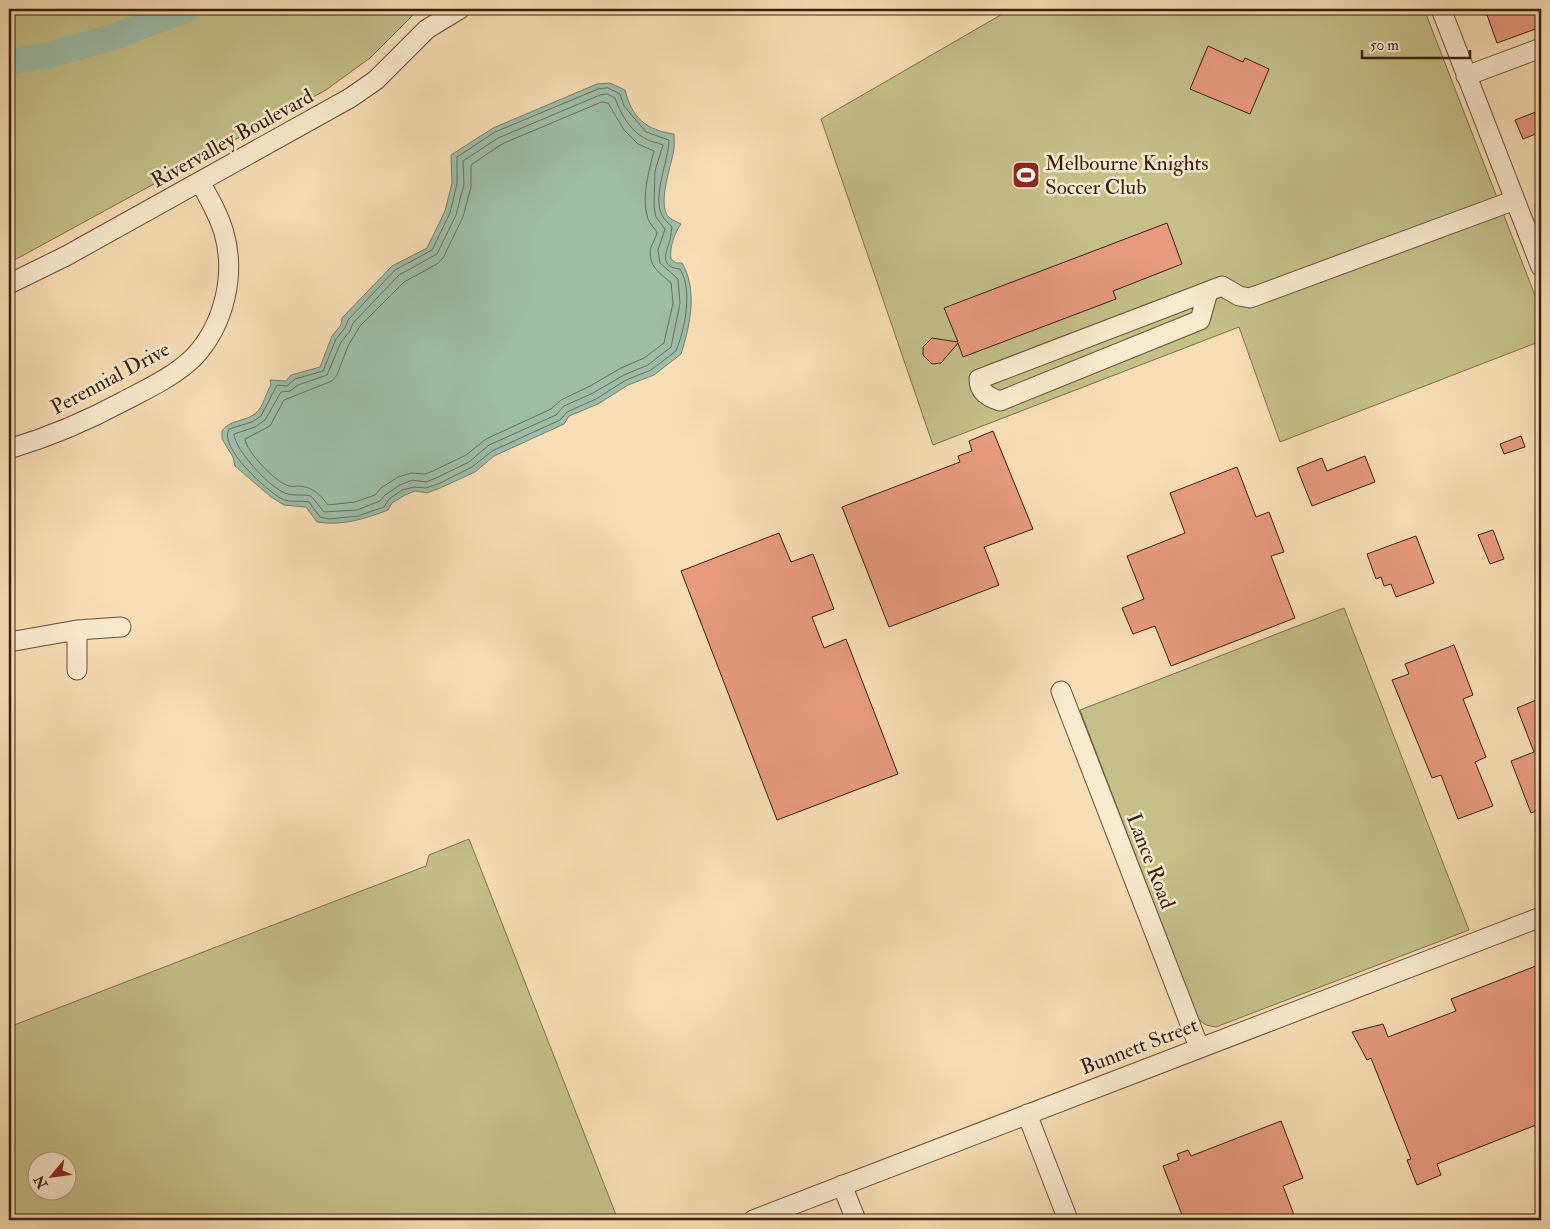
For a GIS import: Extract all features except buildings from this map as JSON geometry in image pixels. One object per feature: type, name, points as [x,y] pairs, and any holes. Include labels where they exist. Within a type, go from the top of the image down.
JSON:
[{"type":"street","name":"Rivervalley Boulevard","points":[[9,284],[66,256],[350,98],[376,80],[428,29],[460,9]]},
{"type":"street","points":[[1441,9],[1540,260]]},
{"type":"street","points":[[1466,76],[1541,48]]},
{"type":"street","name":"Perennial Drive","points":[[9,449],[78,424],[145,390],[186,364],[203,346],[222,308],[229,268],[224,232],[200,182]]},
{"type":"street","points":[[1208,292],[1200,320],[1000,401],[988,397],[979,386],[979,379],[1222,286],[1239,296],[1250,298],[1515,200]]},
{"type":"street","points":[[9,642],[77,630],[121,627]]},
{"type":"street","points":[[76,670],[77,630]]},
{"type":"street","name":"Lance Road","points":[[1061,692],[1199,1047]]},
{"type":"street","name":"Bunnett Street","points":[[753,1220],[1541,917]]},
{"type":"street","points":[[1027,1114],[1068,1220]]},
{"type":"street","points":[[842,1185],[856,1220]]},
{"type":"shaded area","points":[[9,9],[419,9],[370,58],[326,90],[9,263]]},
{"type":"shaded area","points":[[1011,9],[1424,9],[1541,311],[1541,341],[1280,442],[1239,327],[933,445],[821,119]]},
{"type":"shaded area","points":[[1344,608],[1469,930],[1216,1027],[1206,1025],[1198,1019],[1080,710]]},
{"type":"shaded area","points":[[469,839],[618,1220],[9,1220],[9,1027],[426,866],[429,855]]},
{"type":"water","points":[[610,83],[625,90],[636,115],[648,126],[674,134],[674,149],[666,183],[664,206],[667,215],[681,224],[673,240],[671,259],[676,263],[682,263],[690,285],[691,308],[681,354],[654,375],[628,385],[598,404],[569,416],[564,424],[494,456],[475,472],[427,493],[415,491],[405,495],[392,503],[388,510],[362,519],[335,523],[317,522],[306,507],[284,505],[271,497],[235,466],[233,457],[222,439],[222,431],[225,427],[256,413],[261,407],[271,385],[270,380],[286,381],[291,375],[320,367],[332,336],[341,325],[342,318],[392,266],[427,248],[445,211],[452,183],[451,155],[493,128],[597,84]]},
{"type":"waterway","points":[[9,62],[49,55],[113,37],[187,9]]},
{"type":"place","name":"Melbourne Knights Soccer Club","points":[[1026,175]]}]
